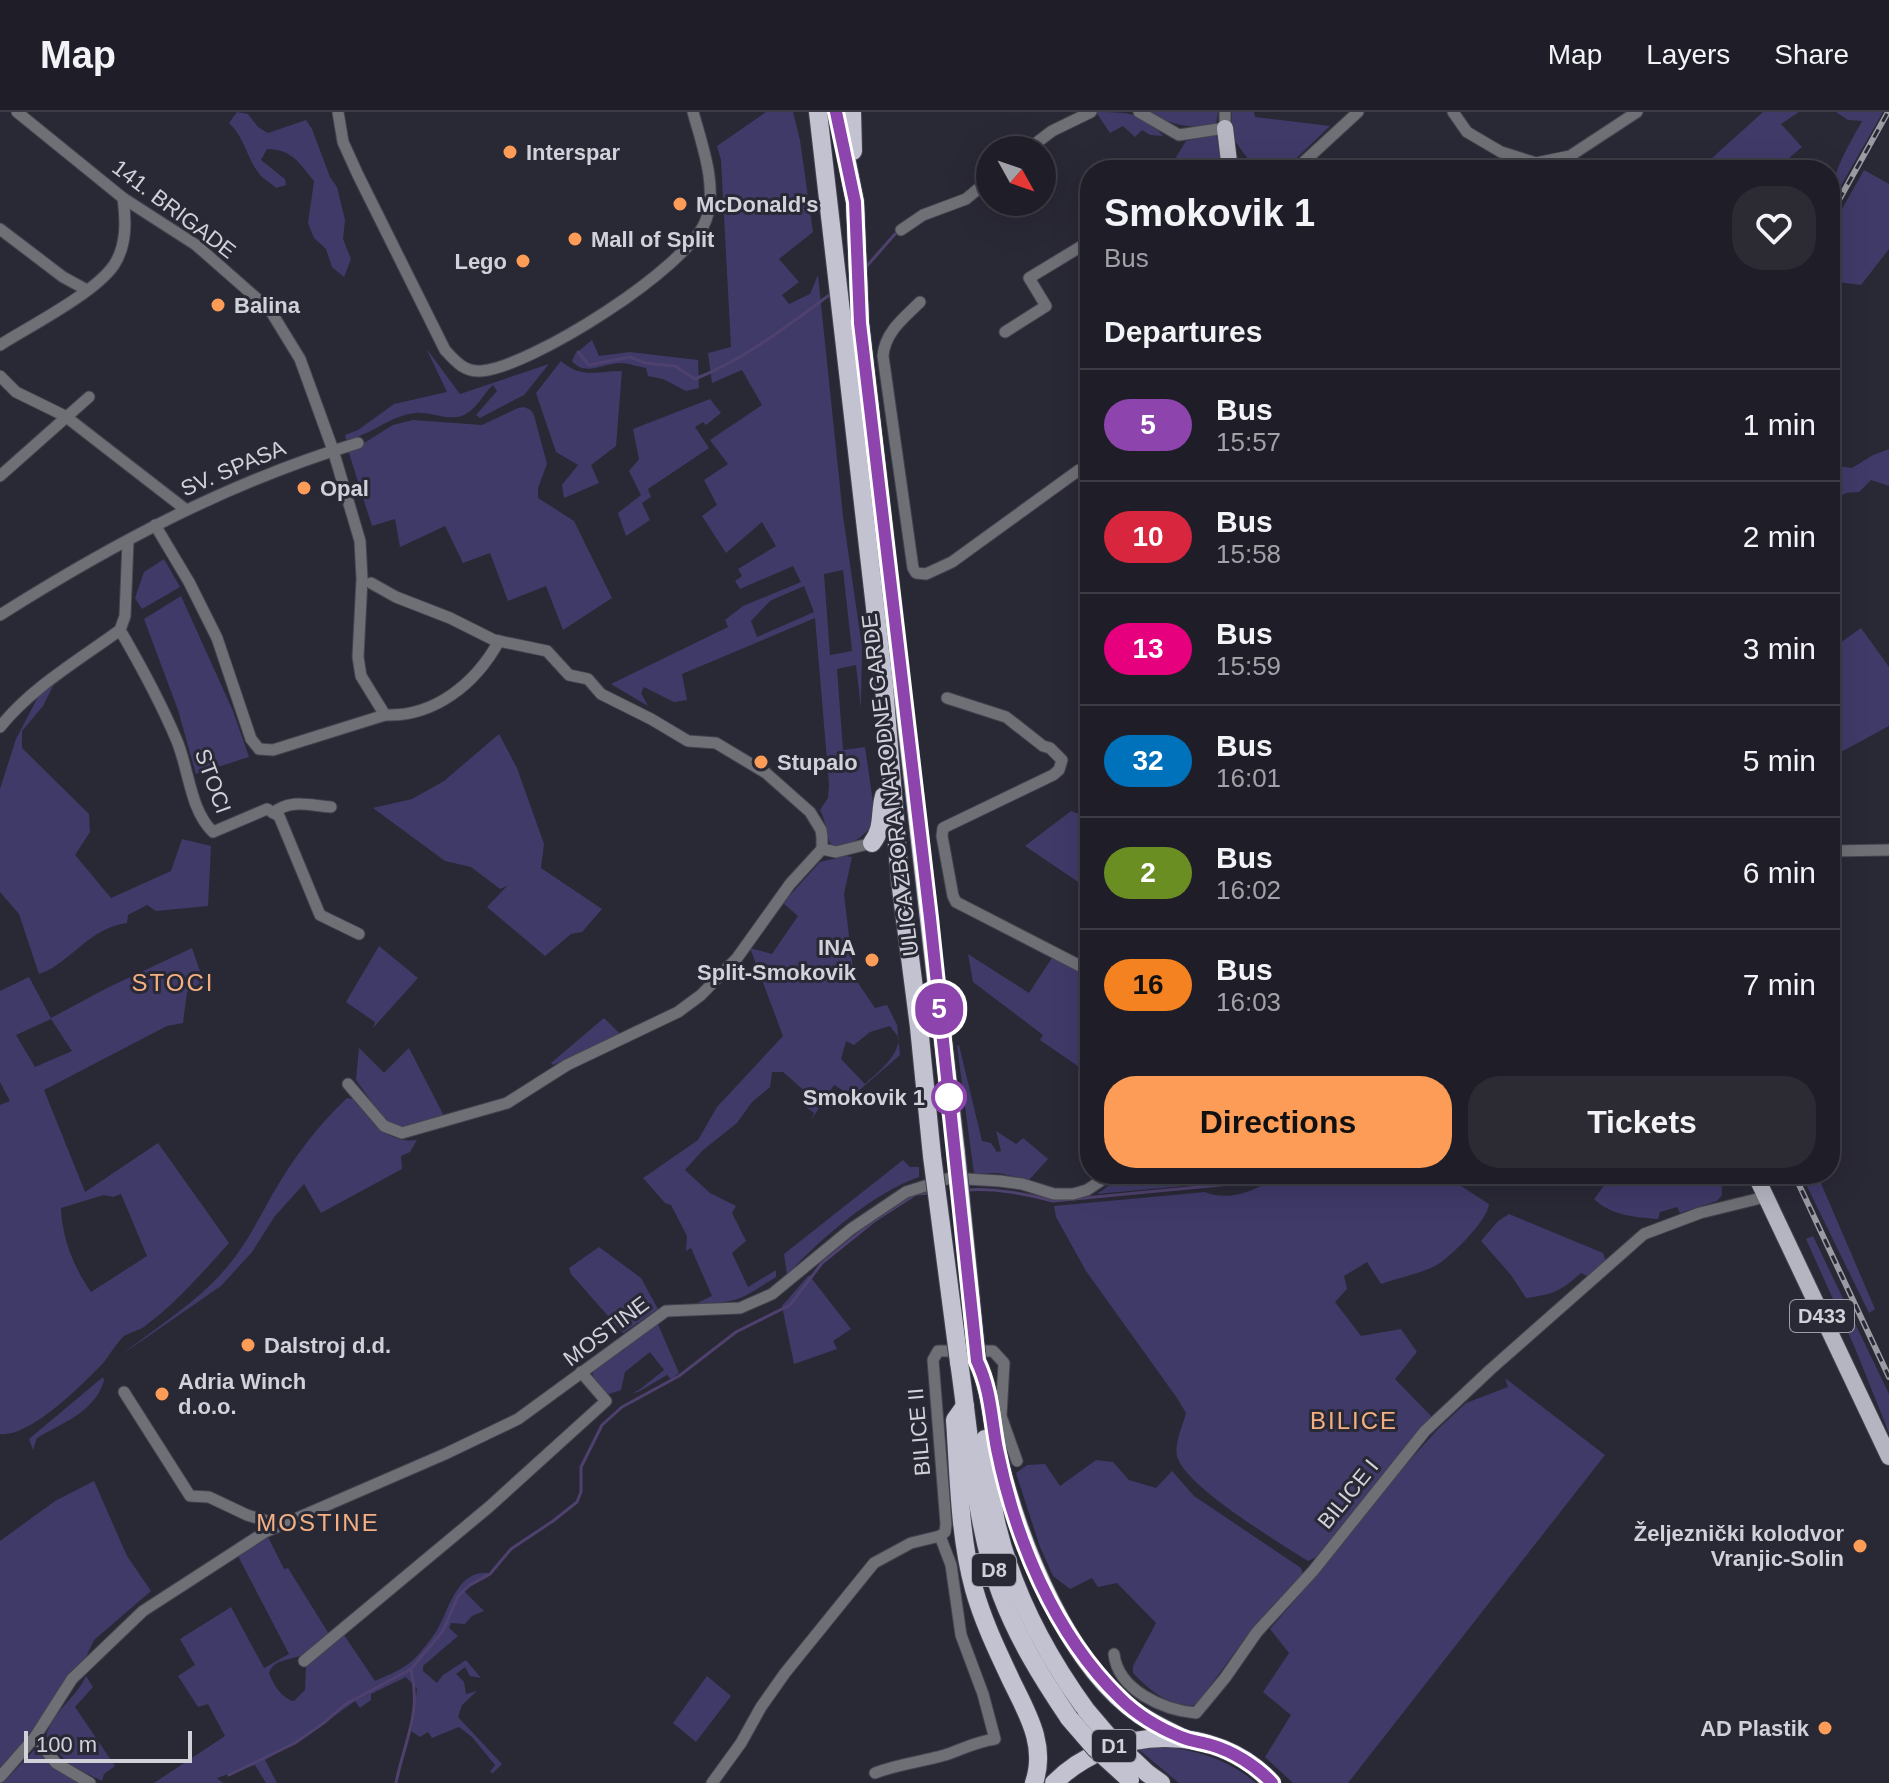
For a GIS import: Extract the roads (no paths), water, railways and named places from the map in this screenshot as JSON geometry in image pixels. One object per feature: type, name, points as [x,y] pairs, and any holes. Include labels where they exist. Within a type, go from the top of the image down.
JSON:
[{"type":"highway","points":[[805,112],[832,219]]},
{"type":"highway","name":"ULICA ZBORA NARODNE GARDE","points":[[818,112],[832,219],[851,324],[956,1153],[968,1362],[965,1406],[988,1553],[1000,1593],[1037,1670],[1078,1714],[1109,1737],[1143,1780]]},
{"type":"highway","name":"ULICA ZBORA NARODNE GARDE","points":[[837,112],[855,202],[851,324],[890,774],[932,1156],[1001,1539],[1033,1625],[1078,1714]]},
{"type":"highway","points":[[852,112],[855,202]]},
{"type":"highway","points":[[872,843],[882,824],[882,805],[890,774]]},
{"type":"highway","points":[[968,1362],[989,1390],[997,1449],[1023,1540],[1034,1569],[1061,1619],[1104,1682],[1121,1699],[1139,1714],[1183,1738]]},
{"type":"highway","points":[[965,1406],[955,1420],[960,1563],[1034,1729],[1039,1752],[1034,1783]]},
{"type":"highway","name":"D1","points":[[1054,1783],[1078,1763],[1118,1744],[1140,1739],[1183,1738],[1214,1746],[1243,1760],[1272,1783]]},
{"type":"main road","points":[[1225,120],[1229,160]]},
{"type":"main road","name":"D433","points":[[1759,1184],[1889,1457]]},
{"type":"street","points":[[338,112],[347,151],[445,350],[458,364],[481,371],[515,363],[598,317],[671,264],[706,222],[710,200],[706,163],[693,112]]},
{"type":"street","points":[[1045,136],[1091,112]]},
{"type":"street","points":[[1139,112],[1179,135],[1225,120]]},
{"type":"street","points":[[1306,160],[1358,112]]},
{"type":"street","points":[[1453,112],[1467,132],[1501,152],[1526,160]]},
{"type":"street","points":[[1551,160],[1570,156],[1637,112]]},
{"type":"street","name":"141. BRIGADE","points":[[18,113],[123,198],[196,245],[270,310],[300,359],[333,450],[360,541],[362,579],[358,657],[361,676],[385,715]]},
{"type":"street","points":[[901,230],[923,215],[966,199],[976,191]]},
{"type":"street","points":[[0,345],[87,290],[113,266],[123,243],[126,220],[123,198]]},
{"type":"street","points":[[0,229],[63,277],[87,290]]},
{"type":"street","points":[[1005,332],[1046,306],[1029,278],[1080,247]]},
{"type":"street","points":[[920,302],[889,333],[884,341],[883,356],[916,573],[926,574],[952,562],[1080,470]]},
{"type":"street","points":[[0,376],[16,392],[65,416],[185,509]]},
{"type":"street","points":[[0,476],[89,397]]},
{"type":"street","name":"SV. SPASA","points":[[0,615],[185,509],[275,469],[358,443]]},
{"type":"street","points":[[155,525],[217,638],[251,739],[259,749],[273,750],[385,715],[403,716],[421,712],[450,696],[475,674],[499,641]]},
{"type":"street","points":[[0,727],[14,710],[37,691],[120,630],[125,616],[128,541]]},
{"type":"street","points":[[348,1084],[384,1126],[392,1131],[409,1133],[507,1103],[567,1065],[678,1012],[706,990],[737,958],[784,892],[822,849],[821,830],[810,812],[766,773],[716,743],[688,741],[601,694],[588,679],[569,675],[547,651],[499,641],[396,597],[371,583]]},
{"type":"street","name":"STOCI","points":[[120,630],[144,670],[178,744],[202,822],[213,832],[267,809],[273,813]]},
{"type":"street","points":[[947,698],[1006,717],[1062,760],[1059,770],[1053,775],[946,826],[942,831],[943,844],[953,896],[956,902],[1080,966]]},
{"type":"street","points":[[331,807],[294,803],[280,807],[273,813],[279,816],[320,915],[359,934]]},
{"type":"street","points":[[822,849],[836,852],[872,843]]},
{"type":"street","points":[[1840,851],[1889,850]]},
{"type":"street","name":"MOSTINE","points":[[4,1774],[35,1737],[72,1679],[143,1611],[265,1532],[518,1419],[666,1311],[740,1308],[772,1294],[851,1229],[906,1192],[950,1178],[1022,1184],[1054,1194],[1073,1194],[1096,1184]]},
{"type":"street","name":"BILICE I","points":[[1114,1654],[1115,1668],[1145,1696],[1180,1711],[1196,1713],[1257,1632],[1313,1571],[1425,1431],[1491,1369],[1644,1234],[1700,1213],[1765,1197]]},
{"type":"street","name":"BILICE II","points":[[875,1773],[901,1763],[946,1755],[976,1742],[995,1739],[983,1694],[961,1635],[960,1563],[940,1536],[945,1532],[946,1524],[933,1360],[938,1351],[993,1351],[1004,1363],[1001,1416],[1017,1461]]},
{"type":"street","points":[[304,1661],[489,1507],[606,1401],[581,1372]]},
{"type":"street","points":[[124,1392],[190,1496],[209,1497],[247,1515],[280,1525]]},
{"type":"street","points":[[712,1783],[785,1673],[874,1563],[911,1543],[940,1536]]},
{"type":"street","points":[[35,1737],[56,1763],[90,1783]]},
{"type":"waterway","points":[[866,267],[895,234]]},
{"type":"waterway","points":[[578,352],[589,365],[630,357],[645,363],[675,366],[695,379],[749,352],[832,293]]},
{"type":"waterway","points":[[967,1190],[1010,1192],[1053,1201],[1231,1184]]},
{"type":"waterway","points":[[229,1775],[295,1743],[344,1705],[411,1669],[443,1631],[458,1596],[490,1574],[511,1549],[577,1502],[581,1492],[581,1467],[602,1425],[622,1407],[679,1376],[736,1332],[790,1305],[822,1263],[874,1221],[916,1194],[931,1193]]},
{"type":"waterway","points":[[396,1783],[413,1714],[411,1670]]},
{"type":"railway","points":[[1840,198],[1888,112]]},
{"type":"railway","points":[[1799,1184],[1889,1377]]},
{"type":"place","name":"Interspar","points":[[510,152]]},
{"type":"place","name":"McDonald's","points":[[680,204]]},
{"type":"place","name":"Mall of Split","points":[[575,239]]},
{"type":"place","name":"Lego","points":[[523,261]]},
{"type":"place","name":"Balina","points":[[218,305]]},
{"type":"place","name":"Opal","points":[[304,488]]},
{"type":"place","name":"Stupalo","points":[[761,762]]},
{"type":"place","name":"INA Split-Smokovik","points":[[872,960]]},
{"type":"place","name":"Smokovik 1","points":[[949,1097]]},
{"type":"place","name":"Dalstroj d.d.","points":[[248,1345]]},
{"type":"place","name":"Adria Winch d.o.o.","points":[[162,1394]]},
{"type":"place","name":"Željeznički kolodvor Vranjic-Solin","points":[[1860,1546]]},
{"type":"place","name":"AD Plastik","points":[[1825,1728]]},
{"type":"district","name":"STOCI","points":[[173,982]]},
{"type":"district","name":"BILICE","points":[[1354,1420]]},
{"type":"district","name":"MOSTINE","points":[[318,1522]]}]
